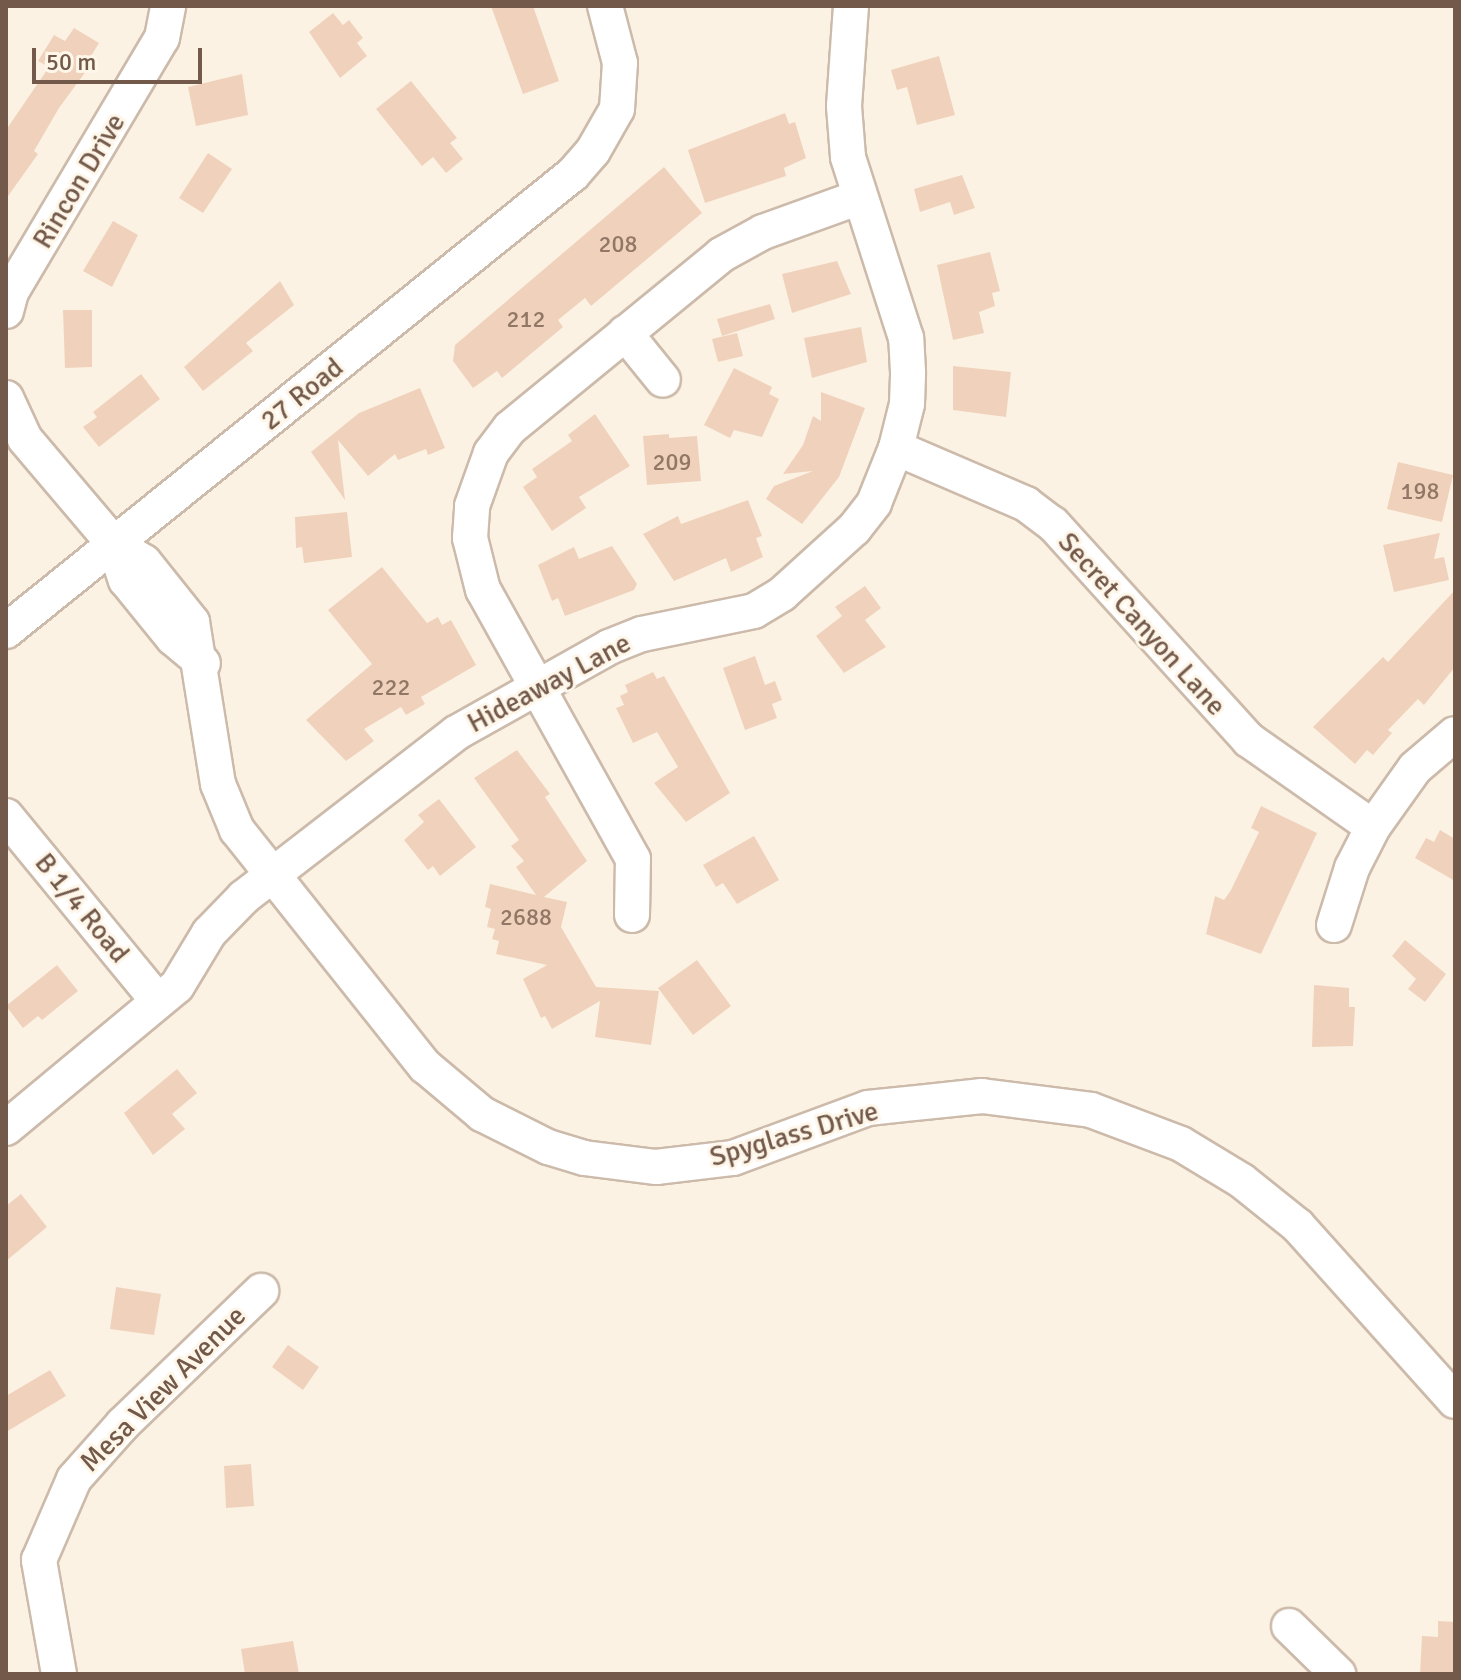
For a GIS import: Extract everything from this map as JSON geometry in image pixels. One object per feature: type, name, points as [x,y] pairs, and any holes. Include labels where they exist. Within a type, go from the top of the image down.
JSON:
[{"type":"street","name":"Rincon Drive","points":[[6,311],[11,292],[162,38],[168,6]]},
{"type":"street","name":"27 Road","points":[[6,631],[524,217],[593,151],[617,109],[620,63],[605,6]]},
{"type":"street","name":"Hideaway Lane","points":[[6,1128],[177,986],[209,933],[271,875],[456,733],[642,634],[754,611],[782,594],[854,529],[874,503],[896,448],[907,404],[906,338],[848,157],[844,106],[851,6]]},
{"type":"street","points":[[632,915],[633,859],[483,590],[470,538],[472,506],[491,453],[510,428],[721,255],[763,232],[860,197]]},
{"type":"street","points":[[625,333],[663,380]]},
{"type":"street","points":[[6,398],[25,439],[114,544]]},
{"type":"street","name":"Secret Canyon Lane","points":[[896,448],[1026,504],[1053,524],[1249,740],[1373,827]]},
{"type":"street","name":"Spyglass Drive","points":[[114,544],[144,562],[192,622],[203,663],[218,784],[237,830],[425,1066],[482,1114],[548,1147],[584,1158],[656,1167],[733,1158],[868,1108],[982,1096],[1091,1110],[1181,1144],[1276,1208],[1298,1226],[1455,1401]]},
{"type":"street","points":[[1334,925],[1352,868],[1373,827],[1415,768],[1455,734]]},
{"type":"street","name":"B 1/4 Road","points":[[6,816],[158,1001]]},
{"type":"street","name":"Mesa View Avenue","points":[[59,1674],[39,1560],[74,1479],[123,1424],[261,1291]]},
{"type":"street","points":[[1289,1626],[1338,1674]]},
{"type":"building","points":[[491,6],[533,6],[559,81],[523,94]]},
{"type":"building","points":[[333,13],[343,25],[349,20],[363,38],[357,43],[367,56],[340,78],[309,32]]},
{"type":"building","points":[[74,28],[99,43],[88,61],[92,63],[59,108],[34,151],[38,154],[6,199],[6,130],[49,67],[38,61],[54,35],[65,41]]},
{"type":"building","points":[[939,56],[955,115],[917,125],[907,87],[897,90],[891,70]]},
{"type":"building","points":[[242,74],[248,115],[196,126],[188,87]]},
{"type":"building","points":[[411,81],[457,138],[450,143],[463,159],[446,173],[433,157],[422,166],[376,109]]},
{"type":"building","points":[[785,113],[789,124],[795,122],[806,158],[784,168],[786,176],[705,203],[688,150]]},
{"type":"building","points":[[208,153],[232,169],[203,213],[179,198]]},
{"type":"building","points":[[664,167],[702,213],[591,306],[585,298],[558,320],[563,327],[502,378],[497,371],[473,388],[453,361],[455,345]]},
{"type":"building","points":[[962,175],[975,208],[954,215],[950,202],[920,212],[914,189]]},
{"type":"building","points":[[113,221],[138,235],[112,287],[83,271]]},
{"type":"building","points":[[990,252],[1000,291],[992,293],[995,306],[979,312],[984,333],[953,340],[937,265]]},
{"type":"building","points":[[837,261],[851,294],[792,313],[782,274]]},
{"type":"building","points":[[280,281],[294,305],[246,343],[253,351],[203,391],[184,367]]},
{"type":"building","points":[[770,304],[775,319],[722,336],[717,319]]},
{"type":"building","points":[[63,310],[92,310],[92,367],[65,368]]},
{"type":"building","points":[[861,327],[867,362],[812,378],[804,338]]},
{"type":"building","points":[[737,333],[743,356],[718,362],[712,339]]},
{"type":"building","points":[[953,366],[1011,372],[1006,417],[953,410]]},
{"type":"building","points":[[734,368],[772,387],[769,394],[779,399],[762,437],[734,430],[730,438],[704,425]]},
{"type":"building","points":[[141,374],[160,399],[99,447],[83,427],[97,417],[93,412]]},
{"type":"building","points":[[420,388],[445,448],[428,455],[426,449],[398,460],[395,454],[368,476],[338,440],[345,500],[311,452],[359,413]]},
{"type":"building","points":[[821,392],[865,408],[839,477],[802,524],[766,499],[774,486],[813,471],[783,474],[803,445],[813,416],[821,421]]},
{"type":"building","points":[[595,414],[630,466],[579,497],[586,508],[552,531],[523,487],[537,477],[532,469],[572,441],[568,435]]},
{"type":"building","points":[[669,434],[669,438],[697,436],[701,481],[647,485],[643,436]]},
{"type":"building","points":[[1398,462],[1453,475],[1442,522],[1387,509]]},
{"type":"building","points":[[748,500],[762,536],[756,538],[763,557],[731,572],[726,558],[674,581],[643,534],[678,516],[681,524]]},
{"type":"building","points":[[347,512],[352,557],[304,563],[302,547],[296,548],[295,517]]},
{"type":"building","points":[[1440,533],[1434,559],[1444,557],[1449,580],[1394,592],[1383,545]]},
{"type":"building","points":[[612,546],[637,584],[634,590],[565,616],[558,598],[552,601],[538,565],[574,547],[579,559]]},
{"type":"building","points":[[382,567],[427,623],[438,617],[442,625],[451,620],[476,665],[421,697],[425,704],[406,715],[401,707],[364,729],[374,741],[346,761],[306,720],[372,664],[328,610]]},
{"type":"building","points":[[865,586],[881,608],[865,620],[886,647],[844,673],[816,636],[842,616],[835,607]]},
{"type":"building","points":[[1455,590],[1455,667],[1424,705],[1418,699],[1388,730],[1392,733],[1373,755],[1367,750],[1355,764],[1313,727],[1383,657],[1388,662]]},
{"type":"building","points":[[755,656],[765,685],[775,681],[782,700],[772,704],[777,718],[745,730],[723,668]]},
{"type":"building","points":[[653,672],[657,679],[664,676],[730,793],[686,822],[654,783],[678,767],[657,732],[633,743],[616,708],[624,705],[620,696],[628,692],[625,685]]},
{"type":"building","points":[[517,750],[550,794],[545,797],[587,861],[544,897],[567,902],[561,927],[596,987],[659,991],[651,1045],[595,1037],[600,1001],[552,1029],[545,1016],[541,1018],[523,979],[547,965],[496,954],[499,941],[492,939],[495,929],[487,927],[491,909],[485,907],[490,884],[536,895],[516,867],[524,861],[511,846],[519,840],[474,778]]},
{"type":"building","points":[[439,799],[476,847],[440,876],[433,866],[428,870],[404,840],[424,822],[418,815]]},
{"type":"building","points":[[1261,806],[1317,833],[1261,954],[1206,934],[1215,896],[1224,900],[1231,890],[1259,832],[1251,828]]},
{"type":"building","points":[[1440,830],[1455,839],[1455,881],[1415,858],[1426,838],[1434,842]]},
{"type":"building","points":[[754,836],[779,880],[737,904],[723,883],[716,887],[703,865]]},
{"type":"building","points":[[1405,940],[1446,974],[1425,1002],[1408,989],[1416,979],[1392,956]]},
{"type":"building","points":[[697,960],[731,1006],[693,1035],[658,988]]},
{"type":"building","points":[[57,965],[78,991],[42,1020],[38,1016],[23,1028],[6,1006]]},
{"type":"building","points":[[1314,985],[1349,988],[1349,1007],[1355,1007],[1353,1046],[1312,1047]]},
{"type":"building","points":[[177,1069],[197,1093],[172,1114],[185,1129],[153,1155],[124,1113]]},
{"type":"building","points":[[21,1194],[47,1227],[6,1261],[6,1206]]},
{"type":"building","points":[[116,1287],[161,1294],[154,1335],[110,1329]]},
{"type":"building","points":[[288,1345],[319,1367],[303,1390],[272,1367]]},
{"type":"building","points":[[50,1370],[66,1396],[6,1432],[6,1396]]},
{"type":"building","points":[[251,1464],[254,1506],[226,1508],[224,1466]]},
{"type":"building","points":[[1438,1621],[1455,1622],[1455,1674],[1420,1674],[1422,1636],[1438,1637]]},
{"type":"building","points":[[293,1641],[299,1674],[245,1674],[241,1649]]}]
